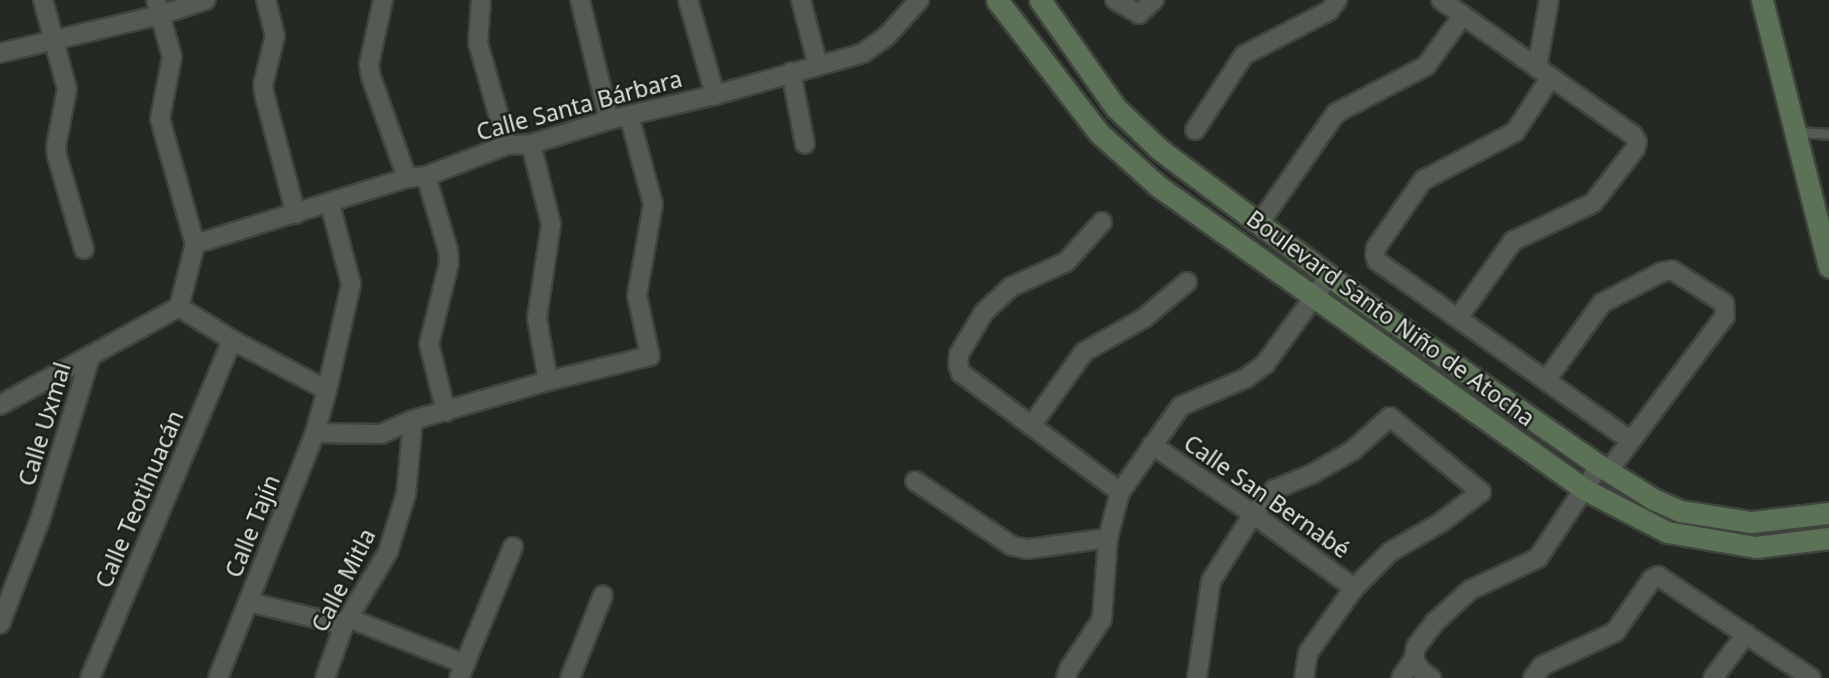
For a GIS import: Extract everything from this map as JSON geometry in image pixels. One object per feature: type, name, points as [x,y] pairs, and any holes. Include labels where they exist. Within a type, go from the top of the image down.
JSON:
[{"type":"street","points":[[43,0],[67,89],[56,146],[57,156],[84,249]]},
{"type":"street","points":[[0,53],[55,40],[158,7],[206,0]]},
{"type":"street","points":[[266,0],[275,36],[263,85],[296,214]]},
{"type":"street","points":[[383,0],[369,64],[407,178]]},
{"type":"street","points":[[481,0],[478,43],[507,145]]},
{"type":"street","points":[[580,0],[608,120]]},
{"type":"street","points":[[688,0],[715,95]]},
{"type":"street","points":[[801,0],[818,66]]},
{"type":"street","name":"Calle Santa Bárbara","points":[[195,244],[407,178],[426,176],[507,145],[531,144],[608,120],[715,95],[863,52],[886,37],[919,0]]},
{"type":"street","name":"Boulevard Santo Niño de Atocha","points":[[997,0],[1099,133],[1157,186],[1584,489],[1667,532],[1756,547],[1829,538]]},
{"type":"street","name":"Boulevard Santo Niño de Atocha","points":[[1040,0],[1116,108],[1159,149],[1436,353],[1604,468],[1653,499],[1692,514],[1751,522],[1829,513]]},
{"type":"street","points":[[1115,0],[1139,14],[1154,0]]},
{"type":"street","points":[[1195,130],[1244,55],[1329,11],[1337,0]]},
{"type":"street","points":[[1441,0],[1633,135],[1637,142],[1635,149],[1593,203],[1513,241],[1458,318]]},
{"type":"street","points":[[1549,0],[1544,73],[1515,132],[1423,180],[1376,248],[1375,255],[1377,261],[1630,440]]},
{"type":"street","points":[[1762,0],[1829,267]]},
{"type":"street","points":[[0,405],[179,307],[195,244],[160,119],[172,57],[158,7]]},
{"type":"street","points":[[1259,224],[1336,113],[1426,66],[1462,15]]},
{"type":"street","points":[[791,72],[805,144]]},
{"type":"street","points":[[315,433],[381,434],[413,420],[548,381],[650,356],[637,295],[653,204],[629,115]]},
{"type":"street","points":[[531,144],[551,224],[537,318],[548,381]]},
{"type":"street","points":[[426,176],[448,250],[449,262],[429,344],[446,412]]},
{"type":"street","name":"Calle Tajín","points":[[218,678],[315,433],[327,390],[351,284],[330,204]]},
{"type":"street","points":[[1102,222],[1066,262],[1011,287],[984,312],[959,354],[958,365],[961,373],[1121,492]]},
{"type":"street","points":[[1401,678],[1414,659],[1416,647],[1435,622],[1470,590],[1538,558],[1584,489],[1630,440],[1725,316],[1727,309],[1724,303],[1672,270],[1662,272],[1602,303],[1547,379]]},
{"type":"street","points":[[1066,677],[1102,619],[1108,538],[1121,492],[1181,406],[1245,378],[1265,364],[1330,275]]},
{"type":"street","points":[[1031,426],[1084,352],[1144,318],[1187,282]]},
{"type":"street","points":[[179,307],[232,340],[327,390]]},
{"type":"street","name":"Calle Teotihuacán","points":[[90,678],[232,340]]},
{"type":"street","name":"Calle Uxmal","points":[[0,624],[40,520],[90,357]]},
{"type":"street","points":[[1197,678],[1211,581],[1253,514],[1275,489],[1312,474],[1352,451],[1390,416],[1481,492],[1440,523],[1390,552],[1354,588],[1308,653],[1304,678]]},
{"type":"street","name":"Calle Mitla","points":[[325,678],[346,621],[388,552],[406,494],[413,420]]},
{"type":"street","name":"Calle San Bernabé","points":[[1152,445],[1354,588]]},
{"type":"street","points":[[915,481],[1012,546],[1028,549],[1108,538]]},
{"type":"street","points":[[248,602],[346,621],[466,673],[513,547]]},
{"type":"street","points":[[1532,678],[1542,666],[1615,632],[1652,579],[1658,576],[1811,678]]},
{"type":"street","points":[[570,678],[603,595]]},
{"type":"street","points":[[1713,678],[1746,634]]},
{"type":"street","points":[[1414,659],[1420,670],[1432,678]]},
{"type":"lane","points":[[1796,132],[1829,134]]}]
